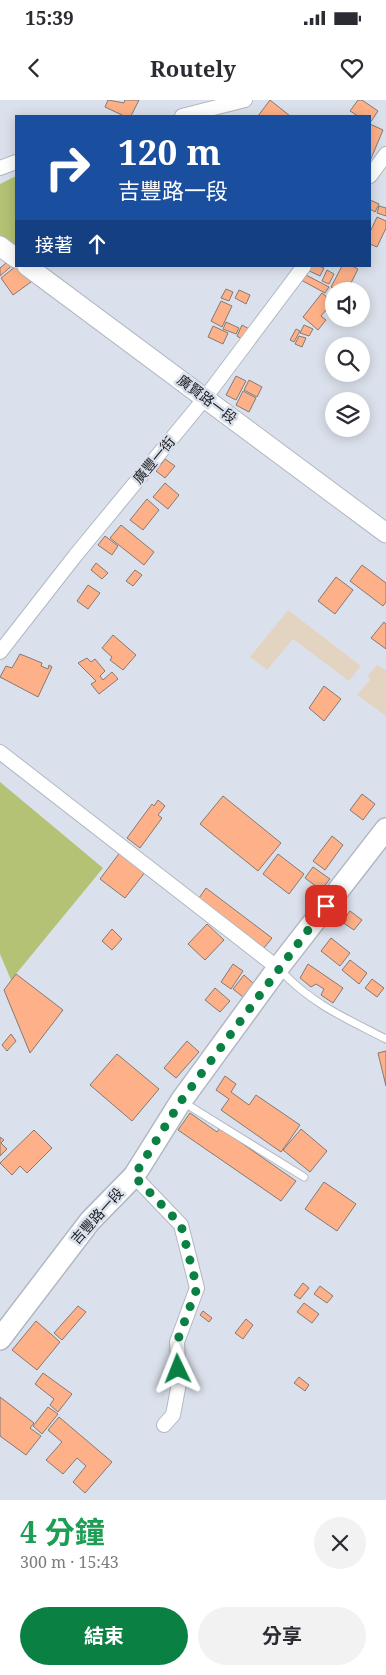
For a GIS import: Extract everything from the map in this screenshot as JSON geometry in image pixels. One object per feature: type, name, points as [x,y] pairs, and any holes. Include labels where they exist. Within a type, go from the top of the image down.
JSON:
[{"type":"main road","name":"吉豐路一段","points":[[2,1333],[90,1221],[134,1176],[181,1101],[278,968],[386,829]]},
{"type":"street","points":[[186,115],[245,100]]},
{"type":"street","points":[[371,175],[386,154]]},
{"type":"street","points":[[0,168],[15,162]]},
{"type":"street","points":[[0,246],[15,257]]},
{"type":"street","name":"廣賢路一段","points":[[28,267],[386,532]]},
{"type":"street","name":"廣豐一街","points":[[0,652],[75,556],[205,398],[303,267]]},
{"type":"street","points":[[0,752],[278,968]]},
{"type":"street","points":[[134,1176],[181,1225],[197,1288],[177,1342],[178,1383],[173,1415],[164,1426]]},
{"type":"lane","points":[[278,968],[295,986],[324,1008],[386,1039]]},
{"type":"lane","points":[[181,1101],[193,1106],[304,1177]]},
{"type":"shaded area","points":[[288,610],[361,666],[349,681],[293,639],[267,670],[250,657]]},
{"type":"shaded area","points":[[377,665],[386,670],[386,716],[357,695],[370,680],[368,675]]},
{"type":"green space","points":[[15,176],[15,246],[0,235],[0,184]]},
{"type":"green space","points":[[0,782],[103,868],[11,980],[0,954]]},
{"type":"building","points":[[108,100],[124,103],[125,100],[139,100],[132,115],[122,115],[105,107]]},
{"type":"building","points":[[270,100],[289,115],[259,115]]},
{"type":"building","points":[[358,100],[362,100],[378,111],[371,122],[371,115],[356,115],[350,111]]},
{"type":"building","points":[[371,124],[383,130],[371,159]]},
{"type":"building","points":[[371,200],[379,204],[375,212],[371,210]]},
{"type":"building","points":[[379,206],[386,208],[386,216],[377,213]]},
{"type":"building","points":[[377,217],[386,221],[386,228],[377,247],[371,244],[371,230]]},
{"type":"building","points":[[11,259],[15,263],[0,276],[0,268]]},
{"type":"building","points":[[15,267],[21,267],[31,282],[13,295],[1,278]]},
{"type":"building","points":[[306,267],[324,268],[320,276],[305,269]]},
{"type":"building","points":[[341,267],[354,267],[358,269],[352,282],[334,282]]},
{"type":"building","points":[[327,270],[334,274],[330,282],[322,281]]},
{"type":"building","points":[[304,274],[325,285],[325,293],[301,280]]},
{"type":"building","points":[[226,289],[233,292],[229,301],[221,298]]},
{"type":"building","points":[[239,290],[250,295],[246,304],[235,298]]},
{"type":"building","points":[[322,293],[325,295],[325,311],[321,316],[325,321],[318,330],[303,317]]},
{"type":"building","points":[[221,301],[232,306],[222,327],[211,321]]},
{"type":"building","points":[[226,322],[239,328],[236,334],[223,329]]},
{"type":"building","points":[[242,325],[251,330],[245,341],[237,336]]},
{"type":"building","points":[[304,325],[313,329],[309,336],[300,333]]},
{"type":"building","points":[[213,326],[228,333],[223,344],[208,337]]},
{"type":"building","points":[[296,329],[300,331],[294,342],[290,340]]},
{"type":"building","points":[[299,336],[306,338],[302,347],[295,344]]},
{"type":"building","points":[[236,376],[246,381],[236,400],[226,395]]},
{"type":"building","points":[[249,380],[262,387],[257,397],[244,390]]},
{"type":"building","points":[[243,391],[256,398],[249,412],[236,405]]},
{"type":"building","points":[[165,459],[175,466],[165,478],[156,471]]},
{"type":"building","points":[[165,483],[179,495],[168,509],[153,497]]},
{"type":"building","points":[[147,499],[159,510],[143,530],[130,520]]},
{"type":"building","points":[[121,525],[154,552],[144,565],[110,538]]},
{"type":"building","points":[[105,536],[118,546],[112,555],[98,545]]},
{"type":"building","points":[[96,563],[108,573],[102,579],[91,570]]},
{"type":"building","points":[[362,565],[386,583],[386,602],[383,606],[350,581]]},
{"type":"building","points":[[135,570],[142,575],[133,586],[126,581]]},
{"type":"building","points":[[336,577],[353,590],[335,614],[318,601]]},
{"type":"building","points":[[88,585],[100,593],[88,609],[77,601]]},
{"type":"building","points":[[384,622],[386,624],[386,649],[371,638]]},
{"type":"building","points":[[113,635],[136,655],[123,670],[110,660],[112,657],[102,648]]},
{"type":"building","points":[[20,654],[42,663],[41,666],[48,669],[49,665],[52,667],[38,697],[0,677],[6,666],[12,668]]},
{"type":"building","points":[[87,658],[91,662],[95,659],[105,671],[100,676],[103,680],[112,672],[118,679],[99,694],[91,684],[96,681],[78,663]]},
{"type":"building","points":[[324,686],[341,699],[324,721],[309,708]]},
{"type":"building","points":[[362,794],[375,804],[363,820],[350,810]]},
{"type":"building","points":[[223,796],[281,843],[258,871],[200,824]]},
{"type":"building","points":[[158,800],[165,806],[158,815],[162,818],[140,848],[127,838],[152,804],[154,806]]},
{"type":"building","points":[[332,836],[343,845],[325,870],[313,861]]},
{"type":"building","points":[[121,851],[146,871],[125,898],[100,879]]},
{"type":"building","points":[[278,854],[304,874],[289,894],[263,874]]},
{"type":"building","points":[[313,867],[330,879],[321,890],[305,878]]},
{"type":"building","points":[[206,888],[272,938],[264,948],[199,898]]},
{"type":"building","points":[[350,911],[362,920],[354,930],[342,922]]},
{"type":"building","points":[[207,924],[224,940],[205,960],[188,944]]},
{"type":"building","points":[[112,929],[122,939],[112,950],[102,941]]},
{"type":"building","points":[[331,938],[350,953],[340,966],[321,951]]},
{"type":"building","points":[[350,960],[367,973],[359,984],[342,970]]},
{"type":"building","points":[[233,964],[243,971],[231,989],[221,982]]},
{"type":"building","points":[[308,964],[343,988],[333,1003],[321,995],[324,989],[316,984],[311,987],[300,978]]},
{"type":"building","points":[[16,974],[63,1010],[30,1053],[4,990]]},
{"type":"building","points":[[244,975],[254,984],[243,997],[233,989]]},
{"type":"building","points":[[372,979],[384,988],[377,997],[365,988]]},
{"type":"building","points":[[215,988],[230,1001],[220,1012],[205,1000]]},
{"type":"building","points":[[11,1034],[16,1041],[7,1051],[2,1045]]},
{"type":"building","points":[[187,1041],[199,1052],[176,1078],[164,1068]]},
{"type":"building","points":[[386,1051],[386,1086],[378,1053]]},
{"type":"building","points":[[117,1054],[159,1089],[132,1121],[90,1085]]},
{"type":"building","points":[[225,1076],[236,1084],[231,1092],[249,1105],[256,1095],[300,1125],[281,1152],[221,1110],[229,1099],[216,1090]]},
{"type":"building","points":[[190,1113],[217,1132],[220,1128],[296,1181],[281,1201],[178,1130]]},
{"type":"building","points":[[301,1129],[327,1151],[310,1172],[283,1150]]},
{"type":"building","points":[[34,1130],[52,1148],[27,1173],[20,1166],[12,1175],[0,1163]]},
{"type":"building","points":[[0,1137],[4,1140],[1,1143],[7,1149],[0,1156]]},
{"type":"building","points":[[324,1182],[356,1204],[337,1231],[305,1209]]},
{"type":"building","points":[[303,1283],[309,1288],[300,1299],[294,1295]]},
{"type":"building","points":[[320,1286],[333,1296],[327,1303],[314,1294]]},
{"type":"building","points":[[304,1303],[319,1314],[312,1323],[297,1312]]},
{"type":"building","points":[[78,1306],[86,1312],[62,1340],[54,1333]]},
{"type":"building","points":[[203,1311],[212,1318],[209,1322],[200,1315]]},
{"type":"building","points":[[246,1319],[253,1325],[243,1339],[235,1333]]},
{"type":"building","points":[[36,1321],[60,1342],[37,1370],[12,1350]]},
{"type":"building","points":[[43,1373],[72,1394],[58,1412],[50,1405],[54,1399],[35,1384]]},
{"type":"building","points":[[299,1377],[309,1385],[305,1391],[294,1383]]},
{"type":"building","points":[[0,1397],[34,1423],[30,1428],[41,1436],[26,1455],[0,1436]]},
{"type":"building","points":[[48,1407],[58,1414],[42,1434],[33,1426]]},
{"type":"building","points":[[59,1417],[112,1462],[85,1493],[73,1482],[86,1466],[77,1458],[63,1474],[46,1460],[62,1442],[48,1430]]},
{"type":"route","points":[[178,1369],[177,1342],[197,1288],[181,1225],[134,1176],[181,1101],[278,968],[326,906]]}]
